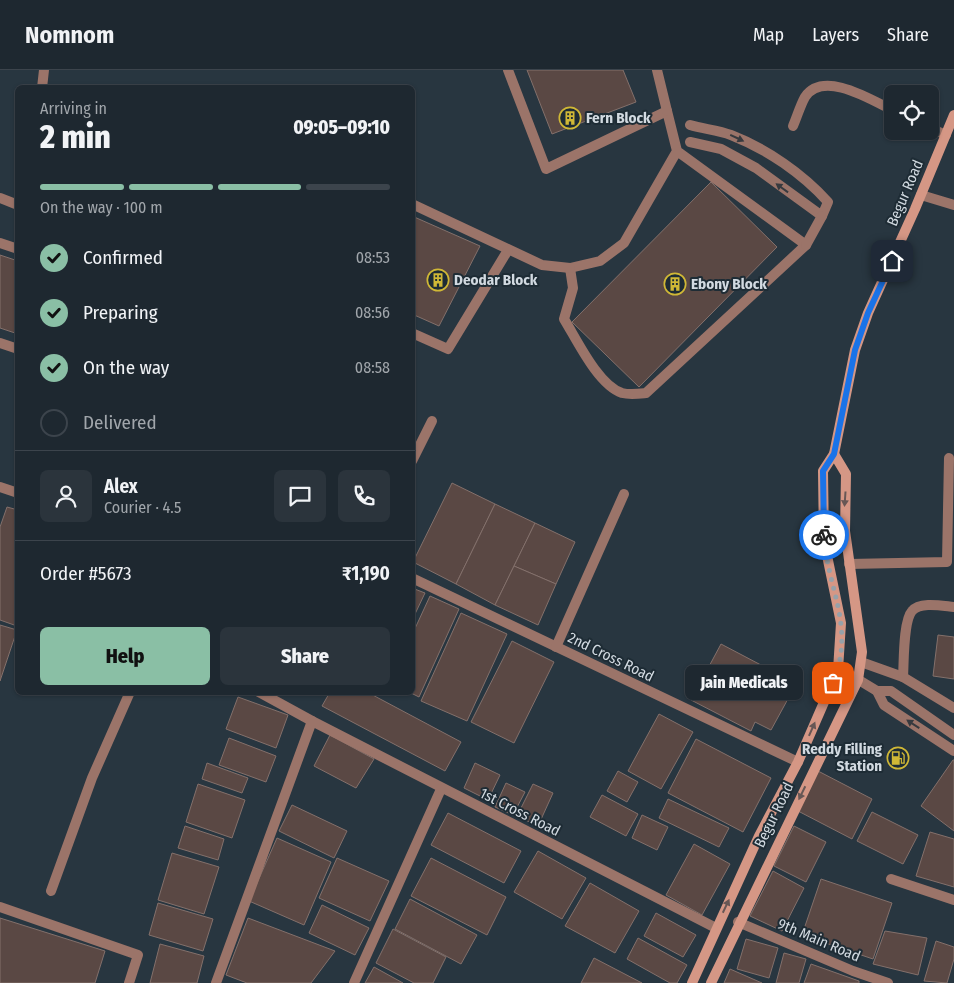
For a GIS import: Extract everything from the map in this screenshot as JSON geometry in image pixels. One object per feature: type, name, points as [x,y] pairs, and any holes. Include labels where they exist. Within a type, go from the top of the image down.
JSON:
[{"type":"main road","name":"Begur Road","points":[[692,983],[759,836],[798,762],[839,668],[841,623],[824,541],[823,471],[834,454],[848,382],[862,332],[954,116]]},
{"type":"main road","name":"Begur Road","points":[[710,983],[738,922],[858,680],[862,652],[860,625],[849,564],[844,514],[846,474],[834,454]]},
{"type":"street","points":[[42,85],[44,70]]},
{"type":"street","points":[[508,70],[546,169],[667,111]]},
{"type":"street","points":[[657,70],[677,151],[806,244]]},
{"type":"street","points":[[793,126],[805,96],[813,87],[828,83],[842,86],[884,106]]},
{"type":"street","points":[[570,268],[573,288],[564,319],[603,380],[621,392],[632,395],[646,393],[806,244],[828,202],[801,176],[771,155],[730,135],[690,125]]},
{"type":"street","points":[[939,132],[946,135]]},
{"type":"street","points":[[690,142],[721,149],[756,168],[822,216]]},
{"type":"street","points":[[415,205],[542,265],[570,268],[600,261],[624,243],[677,151]]},
{"type":"street","points":[[921,195],[954,205]]},
{"type":"street","points":[[0,198],[15,204]]},
{"type":"street","points":[[0,243],[15,248]]},
{"type":"street","points":[[415,335],[448,349],[508,250]]},
{"type":"street","points":[[0,343],[15,348]]},
{"type":"street","points":[[415,455],[432,421]]},
{"type":"street","points":[[849,564],[947,562],[949,458]]},
{"type":"street","points":[[0,487],[15,492]]},
{"type":"street","points":[[556,647],[624,494]]},
{"type":"street","name":"2nd Cross Road","points":[[415,579],[798,762]]},
{"type":"street","points":[[903,678],[906,630],[912,611],[919,606],[954,607]]},
{"type":"street","points":[[860,662],[903,678],[954,708]]},
{"type":"street","points":[[839,668],[877,691],[891,692],[954,735]]},
{"type":"street","points":[[877,691],[884,705],[954,751]]},
{"type":"street","points":[[51,891],[92,778],[129,695]]},
{"type":"street","name":"1st Cross Road","points":[[264,695],[441,789],[716,928]]},
{"type":"street","points":[[216,983],[312,721]]},
{"type":"street","points":[[354,983],[441,789]]},
{"type":"street","points":[[891,880],[954,900]]},
{"type":"street","points":[[0,907],[138,955],[129,983]]},
{"type":"street","name":"9th Main Road","points":[[738,922],[853,972],[888,983]]},
{"type":"building","name":"Fern Block","points":[[527,70],[623,70],[636,102],[552,134]]},
{"type":"building","name":"Ebony Block","points":[[711,182],[777,247],[639,387],[572,322]]},
{"type":"building","name":"Deodar Block","points":[[415,217],[480,246],[439,326],[415,315]]},
{"type":"building","points":[[0,255],[15,260],[15,333],[0,328]]},
{"type":"building","points":[[452,483],[495,504],[456,584],[415,563],[415,558]]},
{"type":"building","points":[[495,504],[535,523],[495,605],[456,584]]},
{"type":"building","points":[[7,507],[15,509],[15,625],[0,620],[0,527]]},
{"type":"building","points":[[535,523],[575,542],[556,584],[514,566]]},
{"type":"building","points":[[514,566],[556,584],[538,625],[495,605]]},
{"type":"building","points":[[415,589],[425,593],[415,614]]},
{"type":"building","points":[[430,596],[459,609],[419,697],[415,695],[415,628]]},
{"type":"building","points":[[461,613],[507,634],[467,721],[421,701]]},
{"type":"building","points":[[0,625],[15,629],[15,636],[0,681]]},
{"type":"building","points":[[938,635],[954,637],[954,679],[933,676]]},
{"type":"building","points":[[512,641],[554,662],[514,743],[471,722]]},
{"type":"building","points":[[721,644],[780,675],[773,689],[789,697],[771,730],[755,722],[751,731],[691,700]]},
{"type":"building","points":[[328,695],[373,695],[461,742],[445,771],[322,706]]},
{"type":"building","points":[[238,697],[288,715],[276,748],[226,729]]},
{"type":"building","points":[[659,714],[693,732],[661,789],[628,771]]},
{"type":"building","points":[[330,735],[374,759],[356,788],[314,766]]},
{"type":"building","points":[[229,738],[276,756],[266,782],[219,765]]},
{"type":"building","points":[[696,739],[771,778],[743,832],[668,793]]},
{"type":"building","points":[[954,760],[954,831],[921,806]]},
{"type":"building","points":[[207,763],[248,778],[242,793],[202,779]]},
{"type":"building","points":[[475,763],[500,775],[488,800],[464,788]]},
{"type":"building","points":[[618,771],[638,782],[627,802],[607,791]]},
{"type":"building","points":[[818,771],[872,799],[852,839],[798,811]]},
{"type":"building","points":[[506,783],[525,792],[513,815],[495,807]]},
{"type":"building","points":[[198,784],[245,800],[232,838],[186,822]]},
{"type":"building","points":[[533,784],[553,793],[538,826],[517,816]]},
{"type":"building","points":[[602,795],[638,814],[626,836],[590,817]]},
{"type":"building","points":[[668,799],[729,828],[719,847],[659,818]]},
{"type":"building","points":[[292,805],[347,831],[334,858],[279,831]]},
{"type":"building","points":[[872,812],[918,835],[903,864],[857,841]]},
{"type":"building","points":[[448,813],[521,851],[504,883],[431,845]]},
{"type":"building","points":[[642,815],[668,827],[657,850],[632,838]]},
{"type":"building","points":[[185,826],[224,839],[218,860],[178,848]]},
{"type":"building","points":[[794,826],[826,842],[806,882],[774,866]]},
{"type":"building","points":[[930,832],[954,839],[954,887],[916,876]]},
{"type":"building","points":[[277,838],[331,862],[304,925],[249,901]]},
{"type":"building","points":[[694,844],[730,864],[702,915],[666,895]]},
{"type":"building","points":[[538,851],[586,878],[562,919],[514,892]]},
{"type":"building","points":[[172,853],[219,867],[204,914],[158,900]]},
{"type":"building","points":[[337,858],[389,881],[370,921],[319,898]]},
{"type":"building","points":[[431,858],[506,897],[487,935],[411,896]]},
{"type":"building","points":[[773,871],[804,888],[782,931],[750,916]]},
{"type":"building","points":[[821,879],[892,903],[873,959],[802,935]]},
{"type":"building","points":[[590,883],[639,911],[615,953],[565,926]]},
{"type":"building","points":[[410,899],[477,935],[461,964],[395,929]]},
{"type":"building","points":[[158,903],[213,919],[203,951],[149,935]]},
{"type":"building","points":[[322,905],[369,928],[355,955],[309,933]]},
{"type":"building","points":[[656,913],[696,935],[683,957],[644,936]]},
{"type":"building","points":[[0,918],[105,951],[95,983],[0,983]]},
{"type":"building","points":[[248,918],[335,951],[311,983],[247,983],[226,975]]},
{"type":"building","points":[[393,929],[446,957],[433,983],[414,983],[376,963]]},
{"type":"building","points":[[885,931],[927,938],[918,975],[873,964]]},
{"type":"building","points":[[638,938],[687,965],[677,983],[670,983],[627,959]]},
{"type":"building","points":[[746,939],[778,948],[769,978],[737,969]]},
{"type":"building","points":[[936,941],[954,947],[954,959],[947,983],[924,981]]},
{"type":"building","points":[[160,944],[204,956],[197,983],[150,983]]},
{"type":"building","points":[[784,953],[806,959],[799,983],[776,983]]},
{"type":"building","points":[[594,958],[642,983],[581,983]]},
{"type":"building","points":[[811,964],[859,981],[859,983],[804,983]]},
{"type":"building","points":[[374,967],[403,983],[365,983]]},
{"type":"building","points":[[730,969],[762,983],[724,983]]},
{"type":"way so far","points":[[824,535],[838,599],[841,623],[840,660],[833,683]]},
{"type":"place","name":"Fern Block","points":[[570,118]]},
{"type":"place","name":"Deodar Block","points":[[438,280]]},
{"type":"place","name":"Ebony Block","points":[[675,284]]},
{"type":"place","name":"Jain Medicals","points":[[833,683]]},
{"type":"place","name":"Reddy Filling Station","points":[[898,758]]},
{"type":"route","points":[[824,535],[823,471],[834,454],[855,350],[868,313],[892,261]]}]
